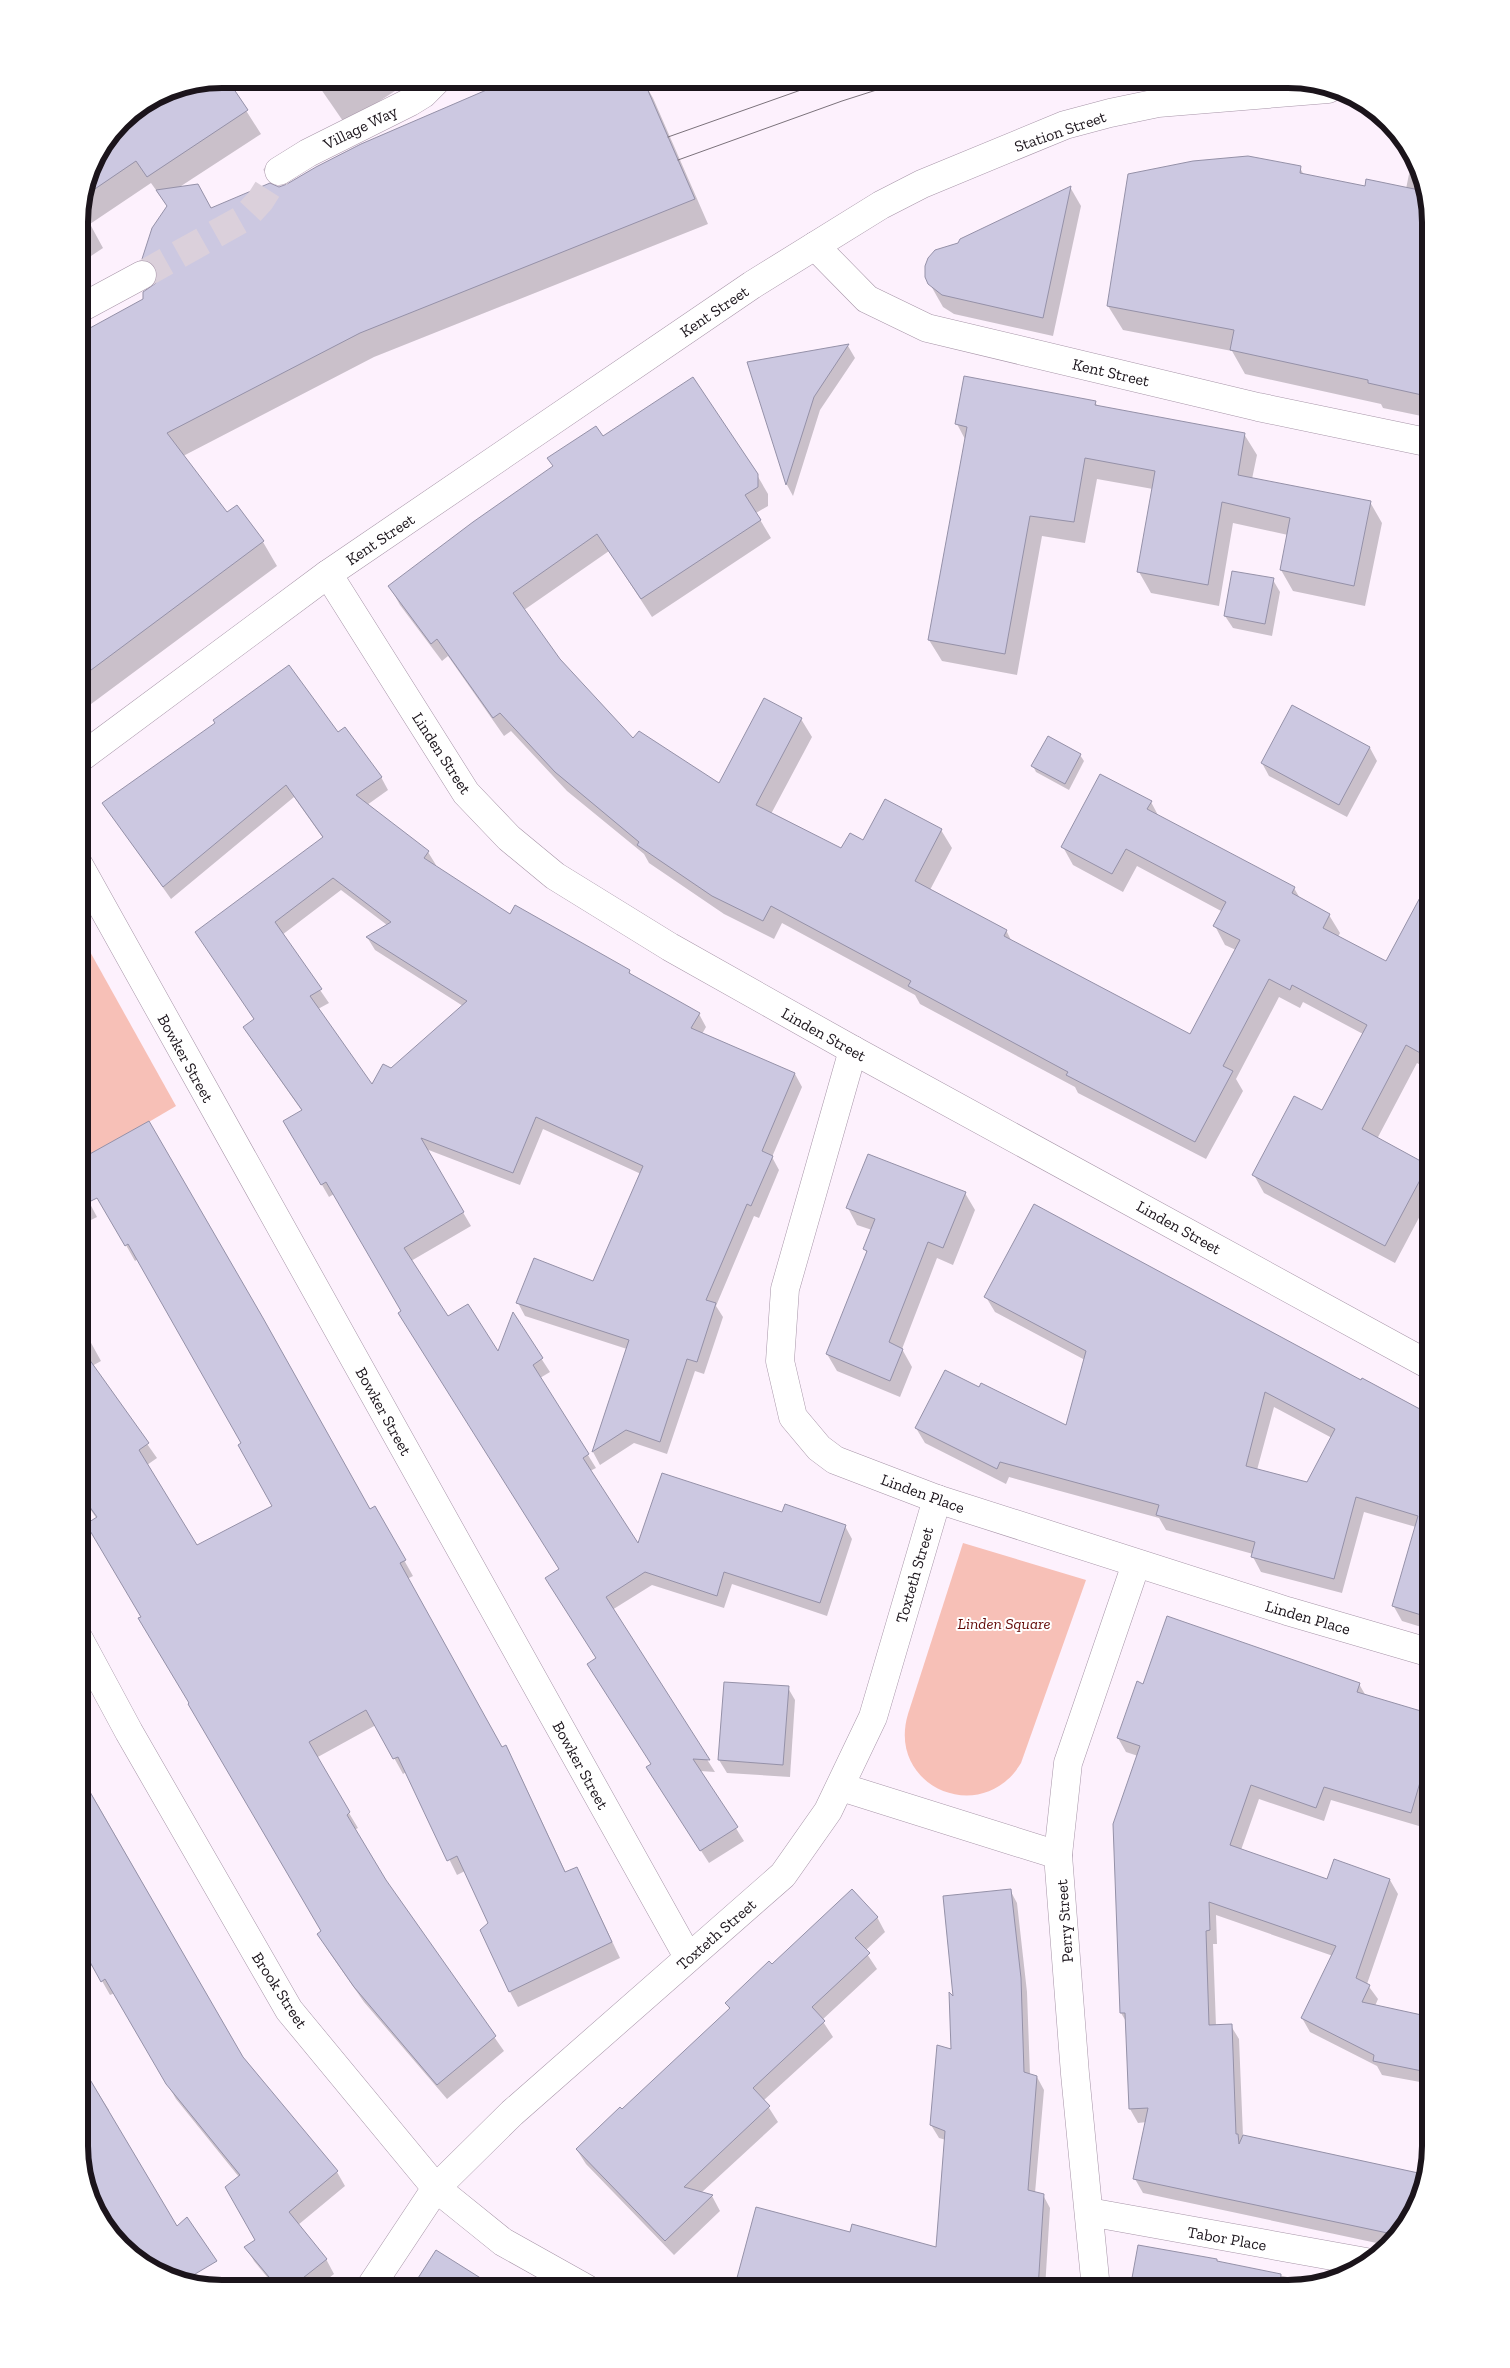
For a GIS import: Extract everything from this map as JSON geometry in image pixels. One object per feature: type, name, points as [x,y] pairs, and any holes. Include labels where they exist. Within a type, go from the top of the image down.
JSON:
[{"type":"street","name":"Village Way","points":[[279,171],[308,153],[410,102],[429,88]]},
{"type":"street","name":"Station Street","points":[[816,246],[882,205],[922,184],[1065,126],[1158,103],[1315,90]]},
{"type":"street","name":"Kent Street","points":[[88,752],[328,574],[752,285],[816,246],[867,299],[927,328],[1258,407],[1422,441]]},
{"type":"street","points":[[88,304],[142,275]]},
{"type":"street","name":"Linden Street","points":[[328,574],[466,792],[509,838],[555,876],[670,948],[1422,1361]]},
{"type":"street","name":"Bowker Street","points":[[88,881],[688,1957]]},
{"type":"street","name":"Linden Place","points":[[853,1050],[784,1290],[780,1361],[792,1417],[819,1448],[835,1460],[937,1499],[1136,1564],[1422,1650]]},
{"type":"street","name":"Toxteth Street","points":[[375,2280],[436,2188],[512,2113],[783,1875],[828,1811],[873,1717],[937,1499]]},
{"type":"street","name":"Perry Street","points":[[1095,2280],[1075,2074],[1058,1855],[1068,1763],[1136,1564]]},
{"type":"street","name":"Brook Street","points":[[88,1656],[129,1732],[289,2010],[436,2188],[503,2242],[571,2280]]},
{"type":"street","points":[[841,1787],[1058,1855]]},
{"type":"street","name":"Tabor Place","points":[[1089,2212],[1359,2261]]},
{"type":"green space","points":[[88,948],[176,1106],[88,1158]]},
{"type":"green space","name":"Linden Square","points":[[963,1543],[1086,1580],[1021,1763],[1004,1783],[984,1793],[962,1795],[942,1790],[924,1779],[911,1762],[905,1740],[908,1714]]},
{"type":"building","points":[[233,88],[248,110],[147,177],[136,161],[91,192],[101,162],[115,140],[133,121],[154,105],[195,90]]},
{"type":"building","points":[[491,88],[647,88],[695,199],[360,333],[167,433],[227,512],[237,505],[264,541],[88,672],[88,329],[143,299],[143,292],[156,283],[158,275],[155,267],[151,262],[142,259],[152,228],[167,206],[156,190],[198,184],[211,208],[270,183],[279,187],[287,184],[361,144]]},
{"type":"building","points":[[1248,156],[1301,166],[1300,173],[1365,186],[1366,179],[1419,190],[1422,221],[1422,395],[1368,383],[1368,380],[1230,350],[1234,330],[1107,306],[1128,174],[1193,161]]},
{"type":"building","points":[[1071,186],[1043,318],[942,295],[928,284],[925,277],[925,266],[928,258],[935,250],[958,243],[960,239]]},
{"type":"building","points":[[849,344],[814,397],[786,485],[747,362]]},
{"type":"building","points":[[964,376],[1096,401],[1095,405],[1245,433],[1238,475],[1371,501],[1354,586],[1280,570],[1290,518],[1222,502],[1208,585],[1137,572],[1155,471],[1085,458],[1074,522],[1030,516],[1005,654],[928,640],[967,427],[955,424]]},
{"type":"building","points":[[693,377],[758,474],[758,487],[745,495],[761,520],[641,599],[597,534],[513,593],[560,659],[633,738],[639,731],[719,783],[764,698],[802,718],[756,805],[841,848],[850,833],[863,840],[885,799],[942,829],[915,881],[1007,930],[1004,936],[1190,1034],[1240,940],[1213,926],[1226,902],[1126,849],[1112,874],[1061,847],[1100,774],[1152,801],[1147,809],[1295,887],[1292,893],[1330,914],[1323,928],[1386,961],[1422,894],[1422,1054],[1406,1045],[1362,1129],[1422,1162],[1422,1176],[1385,1246],[1252,1175],[1294,1096],[1322,1110],[1367,1025],[1292,985],[1290,990],[1269,979],[1223,1066],[1233,1071],[1195,1142],[1066,1075],[1068,1072],[908,986],[911,981],[771,906],[763,921],[712,896],[637,845],[639,842],[555,772],[500,713],[493,718],[437,639],[431,644],[388,586],[473,522],[553,466],[547,458],[596,426],[603,436]]},
{"type":"building","points":[[1232,571],[1274,578],[1265,624],[1224,616]]},
{"type":"building","points":[[289,665],[338,732],[345,727],[382,777],[356,795],[429,851],[424,858],[510,914],[515,905],[630,970],[629,973],[700,1013],[691,1028],[795,1073],[762,1151],[773,1156],[751,1206],[747,1204],[706,1300],[716,1303],[697,1362],[687,1359],[660,1442],[626,1430],[592,1452],[629,1340],[516,1303],[534,1258],[593,1281],[643,1166],[536,1117],[513,1173],[421,1138],[464,1212],[404,1248],[448,1316],[468,1304],[498,1351],[513,1312],[543,1358],[533,1365],[589,1454],[583,1458],[638,1543],[662,1473],[782,1512],[785,1504],[846,1525],[820,1603],[724,1572],[717,1596],[645,1572],[606,1597],[710,1760],[693,1759],[738,1827],[700,1851],[646,1767],[651,1764],[587,1664],[596,1658],[545,1578],[559,1569],[398,1313],[401,1311],[326,1182],[321,1185],[283,1121],[302,1110],[243,1027],[254,1019],[195,932],[323,837],[286,785],[163,887],[102,803],[215,723],[213,720]],"holes":[[[333,878],[391,922],[366,937],[467,1001],[391,1068],[383,1064],[372,1084],[310,996],[322,989],[275,922]]]},
{"type":"building","points":[[1292,705],[1370,747],[1339,805],[1261,763]]},
{"type":"building","points":[[1048,736],[1081,754],[1065,784],[1031,766]]},
{"type":"building","points":[[149,1121],[263,1318],[370,1509],[375,1506],[406,1560],[400,1563],[502,1747],[506,1745],[565,1872],[577,1867],[612,1942],[509,1992],[480,1930],[488,1923],[457,1856],[447,1861],[398,1757],[393,1759],[366,1710],[309,1742],[350,1812],[347,1815],[386,1880],[496,2036],[437,2085],[354,1987],[317,1934],[321,1931],[138,1618],[141,1617],[88,1527],[88,1523],[97,1517],[88,1504],[88,1358],[149,1443],[139,1450],[197,1545],[272,1506],[238,1445],[241,1443],[128,1244],[125,1246],[97,1198],[88,1202],[88,1155]]},
{"type":"building","points":[[868,1154],[966,1192],[943,1248],[928,1242],[889,1342],[903,1349],[890,1381],[826,1354],[867,1251],[863,1249],[875,1219],[846,1208]]},
{"type":"building","points":[[1034,1204],[1361,1380],[1362,1378],[1422,1410],[1422,1615],[1392,1606],[1418,1516],[1356,1497],[1334,1579],[1251,1557],[1255,1542],[1156,1515],[1159,1505],[1000,1462],[997,1469],[915,1428],[945,1370],[979,1387],[981,1383],[1066,1425],[1086,1351],[984,1297]],"holes":[[[1265,1392],[1335,1429],[1307,1482],[1246,1466]]]},
{"type":"building","points":[[1167,1616],[1360,1683],[1357,1692],[1422,1711],[1422,1776],[1411,1813],[1324,1787],[1316,1808],[1251,1785],[1230,1845],[1327,1879],[1334,1859],[1390,1879],[1356,1978],[1370,1985],[1362,2002],[1422,2015],[1422,2071],[1373,2061],[1374,2055],[1301,2018],[1336,1946],[1209,1902],[1210,1930],[1206,1931],[1209,2025],[1232,2024],[1236,2134],[1238,2134],[1239,2144],[1243,2135],[1419,2173],[1418,2182],[1405,2214],[1390,2234],[1133,2179],[1148,2108],[1129,2109],[1125,2013],[1120,2013],[1113,1824],[1140,1746],[1117,1738],[1137,1681],[1143,1684]]},
{"type":"building","points":[[724,1682],[789,1686],[783,1765],[718,1760]]},
{"type":"building","points":[[88,1789],[243,2057],[338,2171],[289,2212],[327,2259],[300,2280],[272,2280],[244,2247],[255,2240],[225,2187],[240,2175],[166,2084],[105,1979],[101,1982],[88,1958]]},
{"type":"building","points":[[852,1889],[878,1917],[855,1938],[870,1953],[812,2007],[825,2021],[753,2088],[770,2106],[684,2187],[713,2195],[665,2241],[576,2149],[620,2107],[622,2109],[730,2008],[725,2003],[769,1961],[772,1964]]},
{"type":"building","points":[[1011,1889],[1021,1978],[1024,2072],[1037,2076],[1028,2190],[1044,2194],[1039,2280],[736,2280],[756,2207],[850,2232],[852,2224],[936,2247],[945,2131],[930,2125],[937,2045],[951,2049],[949,1992],[953,1996],[943,1896]]},
{"type":"building","points":[[88,2076],[177,2226],[187,2217],[217,2261],[191,2277],[178,2273],[162,2267],[147,2258],[121,2235],[110,2221],[101,2206],[90,2173],[88,2156]]},
{"type":"building","points":[[1138,2245],[1217,2259],[1217,2261],[1281,2274],[1281,2280],[1132,2280]]},
{"type":"building","points":[[436,2250],[484,2280],[417,2280]]},
{"type":"tunnel","points":[[142,275],[244,218],[260,201],[279,171]]},
{"type":"tram line","points":[[668,137],[807,88]]},
{"type":"tram line","points":[[678,160],[883,88]]}]
